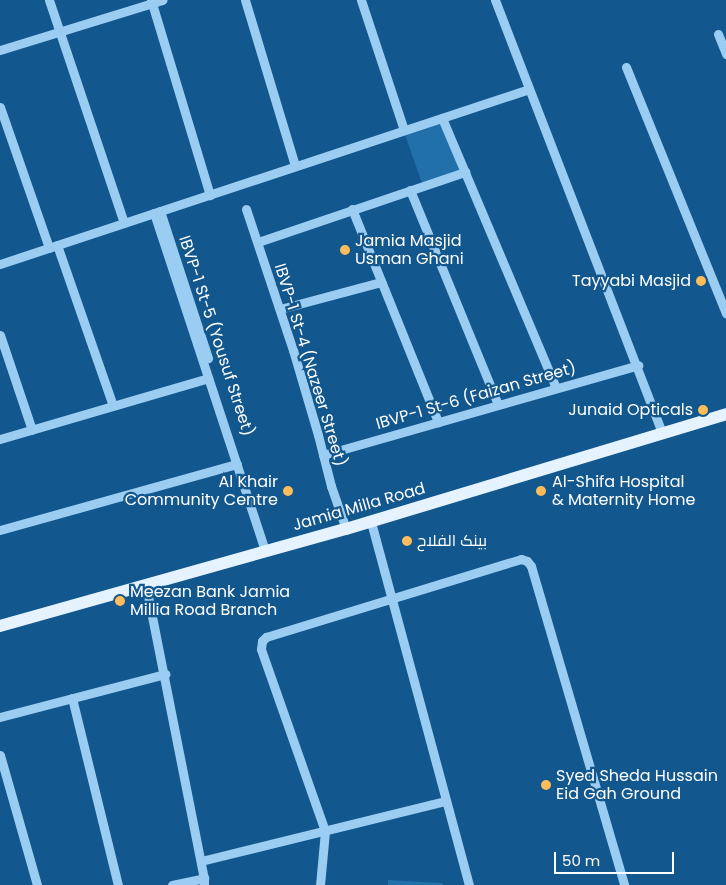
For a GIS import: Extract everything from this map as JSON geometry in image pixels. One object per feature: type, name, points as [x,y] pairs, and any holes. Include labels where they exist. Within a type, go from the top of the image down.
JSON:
[{"type":"main road","name":"Jamia Milla Road","points":[[0,626],[371,522],[726,414]]},
{"type":"street","points":[[49,0],[124,223]]},
{"type":"street","points":[[0,50],[59,30],[162,0]]},
{"type":"street","points":[[245,0],[295,166]]},
{"type":"street","points":[[361,0],[404,130]]},
{"type":"street","points":[[495,0],[528,89],[638,365],[662,432]]},
{"type":"street","points":[[152,2],[210,194]]},
{"type":"street","points":[[718,34],[726,54]]},
{"type":"street","points":[[626,67],[726,313]]},
{"type":"street","points":[[0,264],[528,89]]},
{"type":"street","points":[[0,107],[113,406]]},
{"type":"street","points":[[442,118],[548,370]]},
{"type":"street","points":[[442,118],[556,388]]},
{"type":"street","points":[[258,242],[465,172]]},
{"type":"street","points":[[410,190],[498,405]]},
{"type":"street","name":"IBVP-1 St-4 (Nazeer Street)","points":[[246,209],[280,310],[346,529]]},
{"type":"street","points":[[352,209],[438,422]]},
{"type":"street","points":[[157,212],[208,378],[240,467],[265,551]]},
{"type":"street","name":"IBVP-1 St-5 (Yousuf Street)","points":[[157,212],[240,467]]},
{"type":"street","points":[[280,310],[381,282]]},
{"type":"street","points":[[0,335],[32,430]]},
{"type":"street","name":"IBVP-1 St-6 (Faizan Street)","points":[[323,455],[638,365]]},
{"type":"street","points":[[0,439],[208,378]]},
{"type":"street","points":[[0,530],[240,467]]},
{"type":"street","points":[[371,522],[469,885]]},
{"type":"street","points":[[320,885],[325,831],[261,648],[262,640],[266,636],[521,560],[527,561],[531,566],[624,885]]},
{"type":"street","points":[[146,586],[165,674],[204,881],[172,885]]},
{"type":"street","points":[[0,717],[165,674]]},
{"type":"street","points":[[72,698],[118,885]]},
{"type":"street","points":[[0,755],[38,885]]},
{"type":"street","points":[[201,861],[446,801]]},
{"type":"shaded area","points":[[441,122],[460,172],[422,183],[405,135]]},
{"type":"shaded area","points":[[388,880],[442,883],[443,885],[388,885]]},
{"type":"place","name":"Jamia Masjid Usman Ghani","points":[[345,250]]},
{"type":"place","name":"Tayyabi Masjid","points":[[701,281]]},
{"type":"place","name":"Junaid Opticals","points":[[703,410]]},
{"type":"place","name":"Al Khair Community Centre","points":[[288,491]]},
{"type":"place","name":"Al-Shifa Hospital & Maternity Home","points":[[541,491]]},
{"type":"place","name":"بینک الفلاح","points":[[407,541]]},
{"type":"place","name":"Meezan Bank Jamia Millia Road Branch","points":[[120,601]]},
{"type":"place","name":"Syed Sheda Hussain Eid Gah Ground","points":[[546,785]]}]
